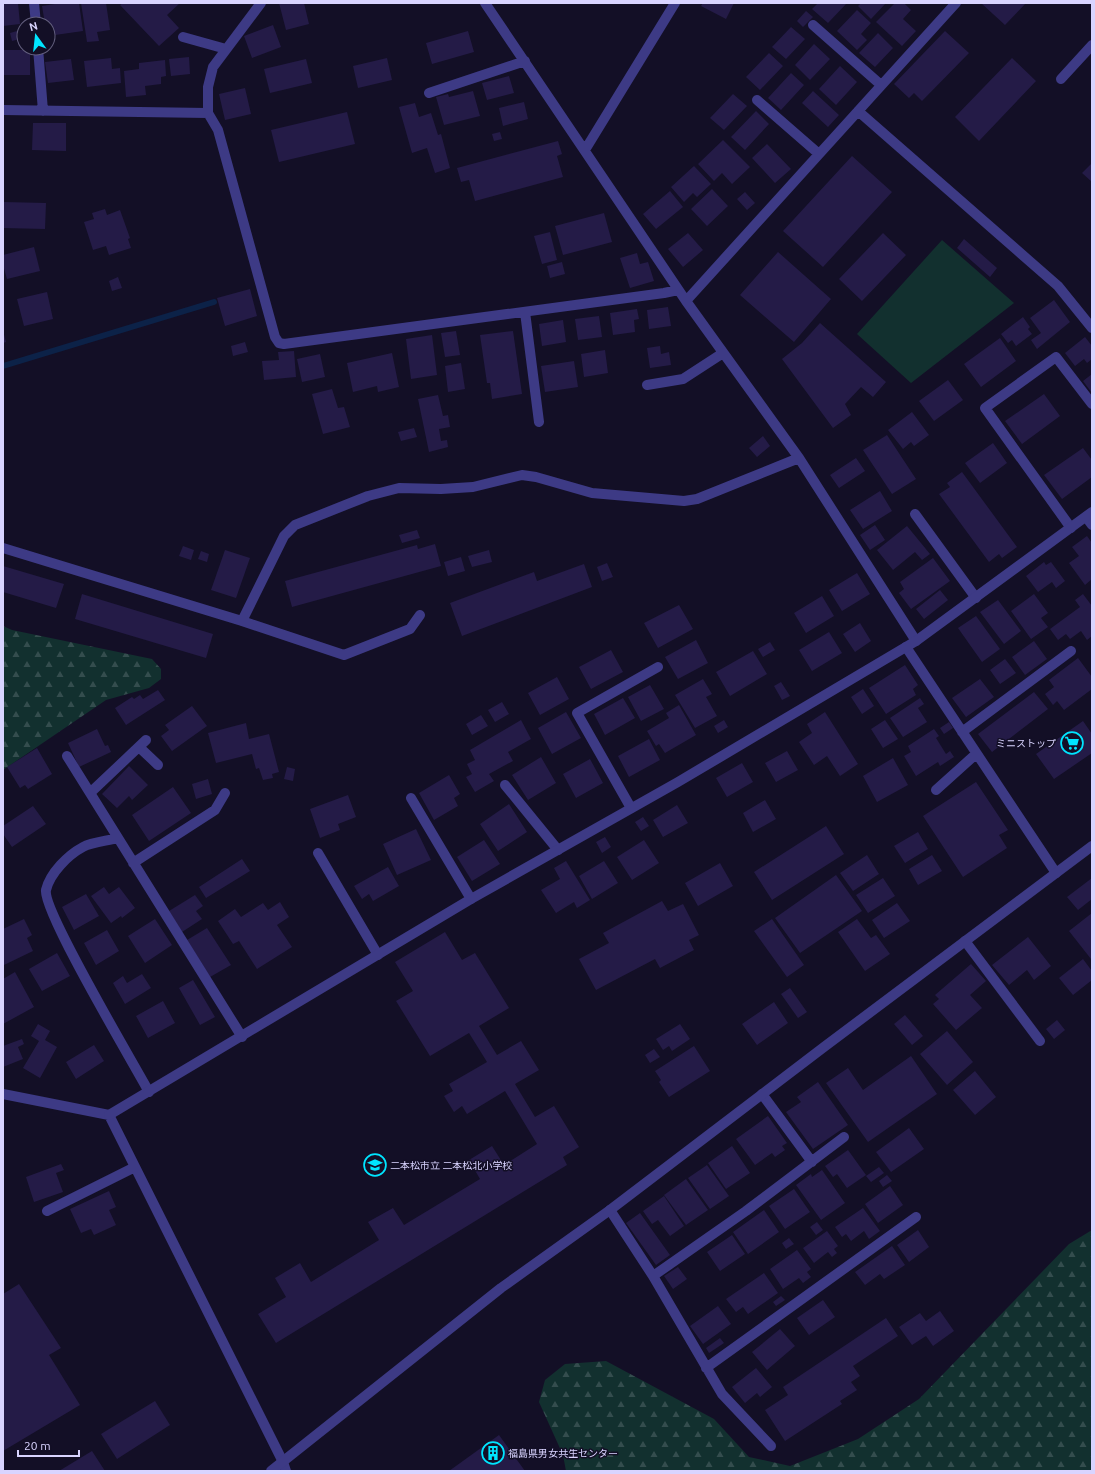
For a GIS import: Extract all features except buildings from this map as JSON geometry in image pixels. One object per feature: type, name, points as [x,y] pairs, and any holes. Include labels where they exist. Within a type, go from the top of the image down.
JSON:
[{"type":"street","points":[[34,3],[35,16]]},
{"type":"street","points":[[484,3],[678,290],[799,458],[916,641]]},
{"type":"street","points":[[584,150],[675,3]]},
{"type":"street","points":[[686,301],[956,3]]},
{"type":"street","points":[[259,4],[213,67],[208,87],[208,113],[218,130],[275,337],[279,343],[284,344],[525,312],[678,290]]},
{"type":"street","points":[[813,25],[881,85]]},
{"type":"street","points":[[183,37],[226,49]]},
{"type":"street","points":[[1061,79],[1092,45]]},
{"type":"street","points":[[39,56],[43,111]]},
{"type":"street","points":[[429,93],[524,61]]},
{"type":"street","points":[[757,100],[819,154]]},
{"type":"street","points":[[3,110],[208,113]]},
{"type":"street","points":[[858,111],[1058,286],[1092,328]]},
{"type":"street","points":[[525,312],[539,422]]},
{"type":"street","points":[[647,385],[683,379],[723,353]]},
{"type":"street","points":[[1071,528],[985,408],[1056,357],[1092,404]]},
{"type":"street","points":[[242,621],[284,536],[295,525],[368,496],[399,488],[441,489],[473,487],[522,475],[536,477],[592,494],[684,501],[697,499],[799,458]]},
{"type":"street","points":[[915,514],[976,598]]},
{"type":"street","points":[[3,1094],[110,1115],[471,899],[631,808],[916,641],[1089,515],[1092,526]]},
{"type":"street","points":[[3,548],[242,621],[344,656],[410,629],[420,615]]},
{"type":"street","points":[[906,647],[1056,873]]},
{"type":"street","points":[[962,732],[1071,651]]},
{"type":"street","points":[[631,808],[577,713],[658,667]]},
{"type":"street","points":[[90,793],[142,744],[158,765]]},
{"type":"street","points":[[936,790],[976,754]]},
{"type":"street","points":[[67,756],[242,1037]]},
{"type":"street","points":[[504,785],[558,850]]},
{"type":"street","points":[[133,863],[214,810],[225,793]]},
{"type":"street","points":[[411,798],[471,899]]},
{"type":"street","points":[[118,838],[83,847],[59,867],[51,877],[46,891],[48,903],[66,943],[149,1092]]},
{"type":"street","points":[[270,1471],[284,1466],[501,1288],[610,1210],[1092,846]]},
{"type":"street","points":[[318,853],[378,955]]},
{"type":"street","points":[[965,941],[1040,1041]]},
{"type":"street","points":[[762,1094],[812,1162]]},
{"type":"street","points":[[110,1115],[284,1466]]},
{"type":"street","points":[[653,1276],[844,1138]]},
{"type":"street","points":[[48,1211],[135,1167]]},
{"type":"street","points":[[610,1210],[653,1276],[722,1394],[771,1446]]},
{"type":"street","points":[[706,1368],[916,1217]]},
{"type":"green space","points":[[942,240],[1014,303],[911,383],[857,334]]},
{"type":"green space","points":[[3,626],[12,630],[152,659],[161,669],[161,679],[149,688],[106,700],[3,770]]},
{"type":"green space","points":[[1092,1230],[1092,1471],[566,1471],[563,1455],[539,1402],[545,1380],[565,1364],[606,1361],[714,1419],[749,1457],[790,1466],[858,1439],[919,1399],[1069,1244]]},
{"type":"waterway","points":[[3,366],[214,302]]},
{"type":"place","name":"ミニストップ","points":[[1072,743]]},
{"type":"place","name":"二本松市立 二本松北小学校","points":[[375,1165]]},
{"type":"place","name":"福島県男女共生センター","points":[[493,1453]]}]
